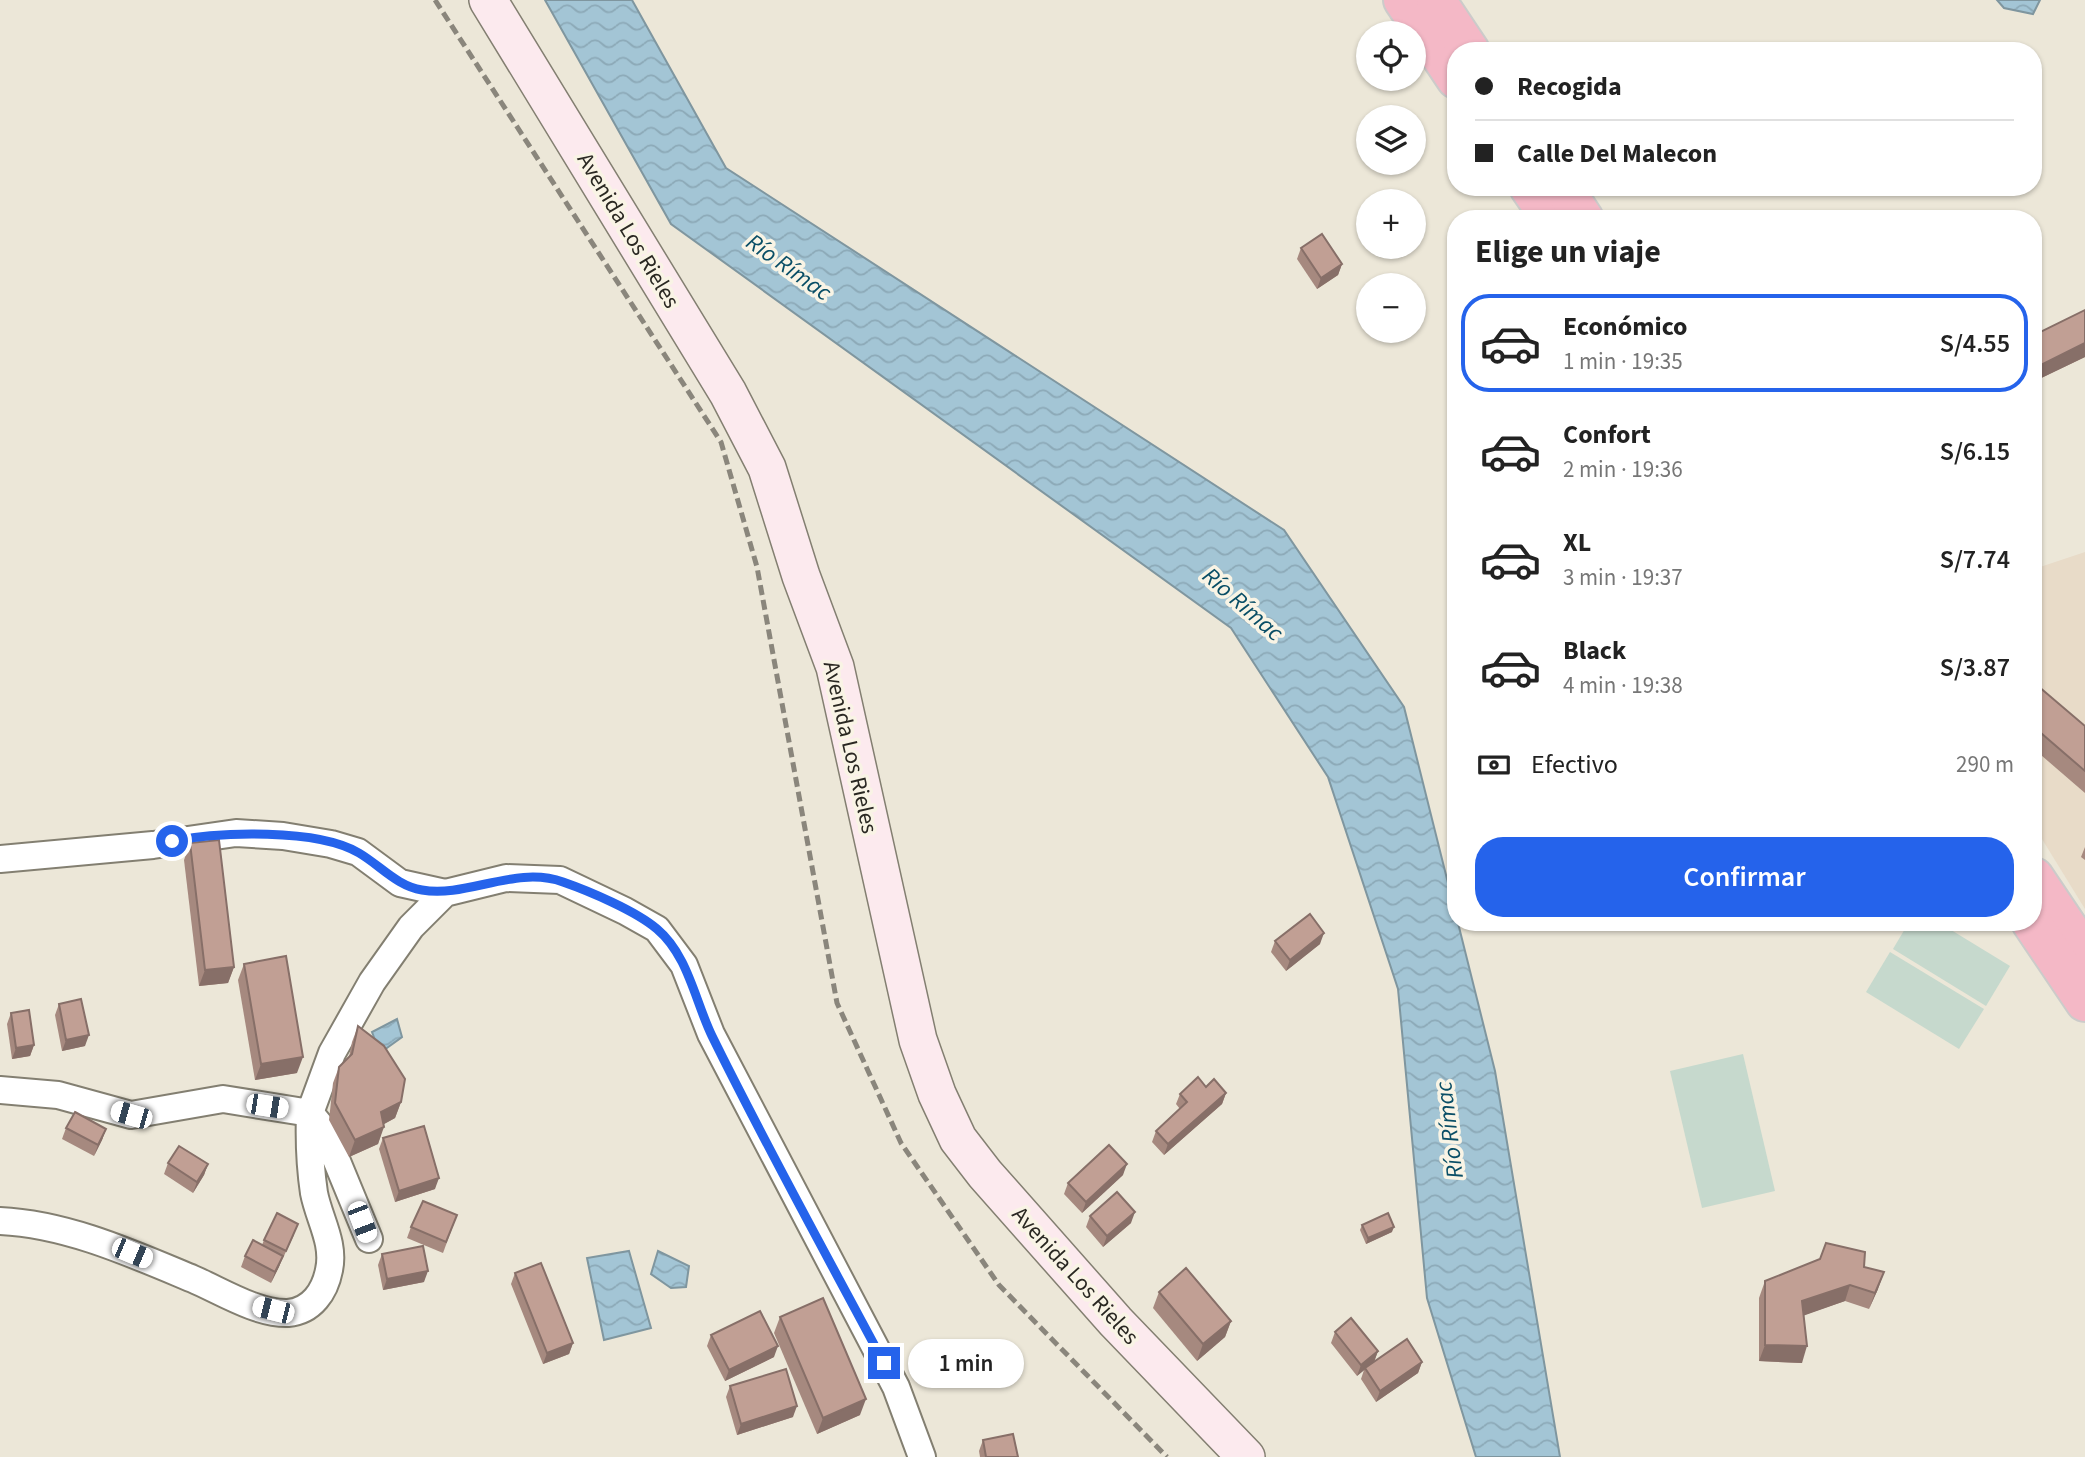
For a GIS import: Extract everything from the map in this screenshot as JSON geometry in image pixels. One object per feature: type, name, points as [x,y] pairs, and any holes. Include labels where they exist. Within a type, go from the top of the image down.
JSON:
[{"type":"highway","points":[[1403,0],[1447,66]]},
{"type":"highway","points":[[1436,0],[1465,42]]},
{"type":"highway","points":[[2042,889],[2085,953]]},
{"type":"highway","points":[[2037,931],[2085,1002]]},
{"type":"street","name":"Avenida Los Rieles","points":[[488,0],[728,393],[767,468],[801,576],[835,667],[918,1040],[937,1094],[958,1139],[985,1174],[1116,1322],[1246,1457]]},
{"type":"street","points":[[0,859],[153,845],[236,833],[283,836],[331,844],[358,852],[400,883],[420,890],[445,893],[506,878],[560,880],[657,929],[684,965],[711,1034],[896,1387],[922,1457]]},
{"type":"street","points":[[0,1221],[37,1226],[110,1246],[249,1304],[289,1313],[309,1305],[324,1291],[331,1250],[314,1194],[309,1151],[310,1113],[326,1065],[372,982],[411,927],[445,893]]},
{"type":"street","points":[[0,1090],[58,1095],[131,1115],[223,1099],[310,1113],[324,1130],[369,1240]]},
{"type":"shaded area","points":[[2085,552],[2085,909],[2042,839],[2042,566]]},
{"type":"green space","points":[[1904,931],[1953,931],[2010,966],[1986,1006],[1893,949]]},
{"type":"green space","points":[[1890,952],[1984,1009],[1959,1049],[1866,992]]},
{"type":"green space","points":[[1743,1054],[1775,1191],[1702,1208],[1670,1071]]},
{"type":"water","name":"Río Rímac","points":[[545,0],[632,0],[726,168],[1284,530],[1404,707],[1447,879],[1447,931],[1460,931],[1495,1071],[1560,1457],[1476,1457],[1427,1298],[1398,989],[1328,777],[1231,628],[671,224]]},
{"type":"water","points":[[1997,0],[2040,0],[2033,14],[2004,8]]},
{"type":"water","points":[[397,1019],[402,1037],[380,1053],[372,1032]]},
{"type":"water","points":[[629,1251],[651,1328],[604,1340],[587,1258]]},
{"type":"water","points":[[658,1251],[689,1266],[686,1287],[671,1288],[651,1274]]},
{"type":"building","points":[[1322,234],[1342,264],[1321,278],[1301,248]]},
{"type":"building","points":[[2085,310],[2085,343],[2042,364],[2042,331]]},
{"type":"building","points":[[2042,689],[2085,726],[2085,771],[2042,734]]},
{"type":"building","points":[[219,840],[234,967],[205,970],[190,843]]},
{"type":"building","points":[[1310,914],[1324,933],[1290,960],[1275,941]]},
{"type":"building","points":[[286,956],[303,1057],[261,1064],[244,964]]},
{"type":"building","points":[[81,999],[89,1035],[66,1040],[59,1004]]},
{"type":"building","points":[[29,1010],[34,1045],[16,1048],[11,1013]]},
{"type":"building","points":[[358,1026],[384,1046],[405,1079],[401,1102],[381,1112],[384,1127],[355,1140],[335,1103],[339,1067],[352,1054]]},
{"type":"building","points":[[1198,1077],[1206,1087],[1214,1079],[1226,1093],[1168,1144],[1156,1131],[1187,1102],[1180,1094]]},
{"type":"building","points":[[75,1112],[106,1129],[98,1145],[66,1128]]},
{"type":"building","points":[[424,1126],[439,1178],[399,1191],[383,1138]]},
{"type":"building","points":[[1109,1145],[1127,1164],[1086,1202],[1068,1183]]},
{"type":"building","points":[[179,1146],[208,1164],[197,1182],[168,1163]]},
{"type":"building","points":[[1117,1192],[1135,1212],[1107,1236],[1090,1216]]},
{"type":"building","points":[[423,1201],[457,1215],[446,1242],[411,1227]]},
{"type":"building","points":[[277,1213],[298,1224],[286,1251],[264,1240]]},
{"type":"building","points":[[1388,1213],[1394,1227],[1368,1238],[1362,1225]]},
{"type":"building","points":[[253,1240],[283,1256],[275,1272],[245,1256]]},
{"type":"building","points":[[1826,1243],[1865,1252],[1864,1267],[1884,1272],[1875,1293],[1850,1285],[1802,1301],[1807,1346],[1765,1345],[1765,1281],[1820,1259]]},
{"type":"building","points":[[423,1246],[428,1271],[387,1279],[382,1254]]},
{"type":"building","points":[[541,1263],[573,1343],[547,1353],[515,1273]]},
{"type":"building","points":[[1186,1268],[1231,1321],[1203,1344],[1159,1292]]},
{"type":"building","points":[[823,1298],[866,1399],[823,1418],[780,1317]]},
{"type":"building","points":[[760,1311],[778,1346],[729,1370],[711,1335]]},
{"type":"building","points":[[1351,1318],[1378,1351],[1361,1365],[1335,1332]]},
{"type":"building","points":[[1407,1339],[1422,1362],[1380,1391],[1365,1368]]},
{"type":"building","points":[[786,1369],[797,1406],[741,1424],[730,1386]]},
{"type":"building","points":[[1013,1434],[1018,1457],[986,1457],[983,1440]]},
{"type":"railway","points":[[435,0],[721,442],[757,567],[837,1003],[901,1143],[999,1285],[1167,1457]]},
{"type":"route","points":[[172,841],[236,833],[283,836],[331,844],[358,852],[400,883],[420,890],[445,893],[506,878],[560,880],[657,929],[684,965],[711,1034],[884,1363]]}]
